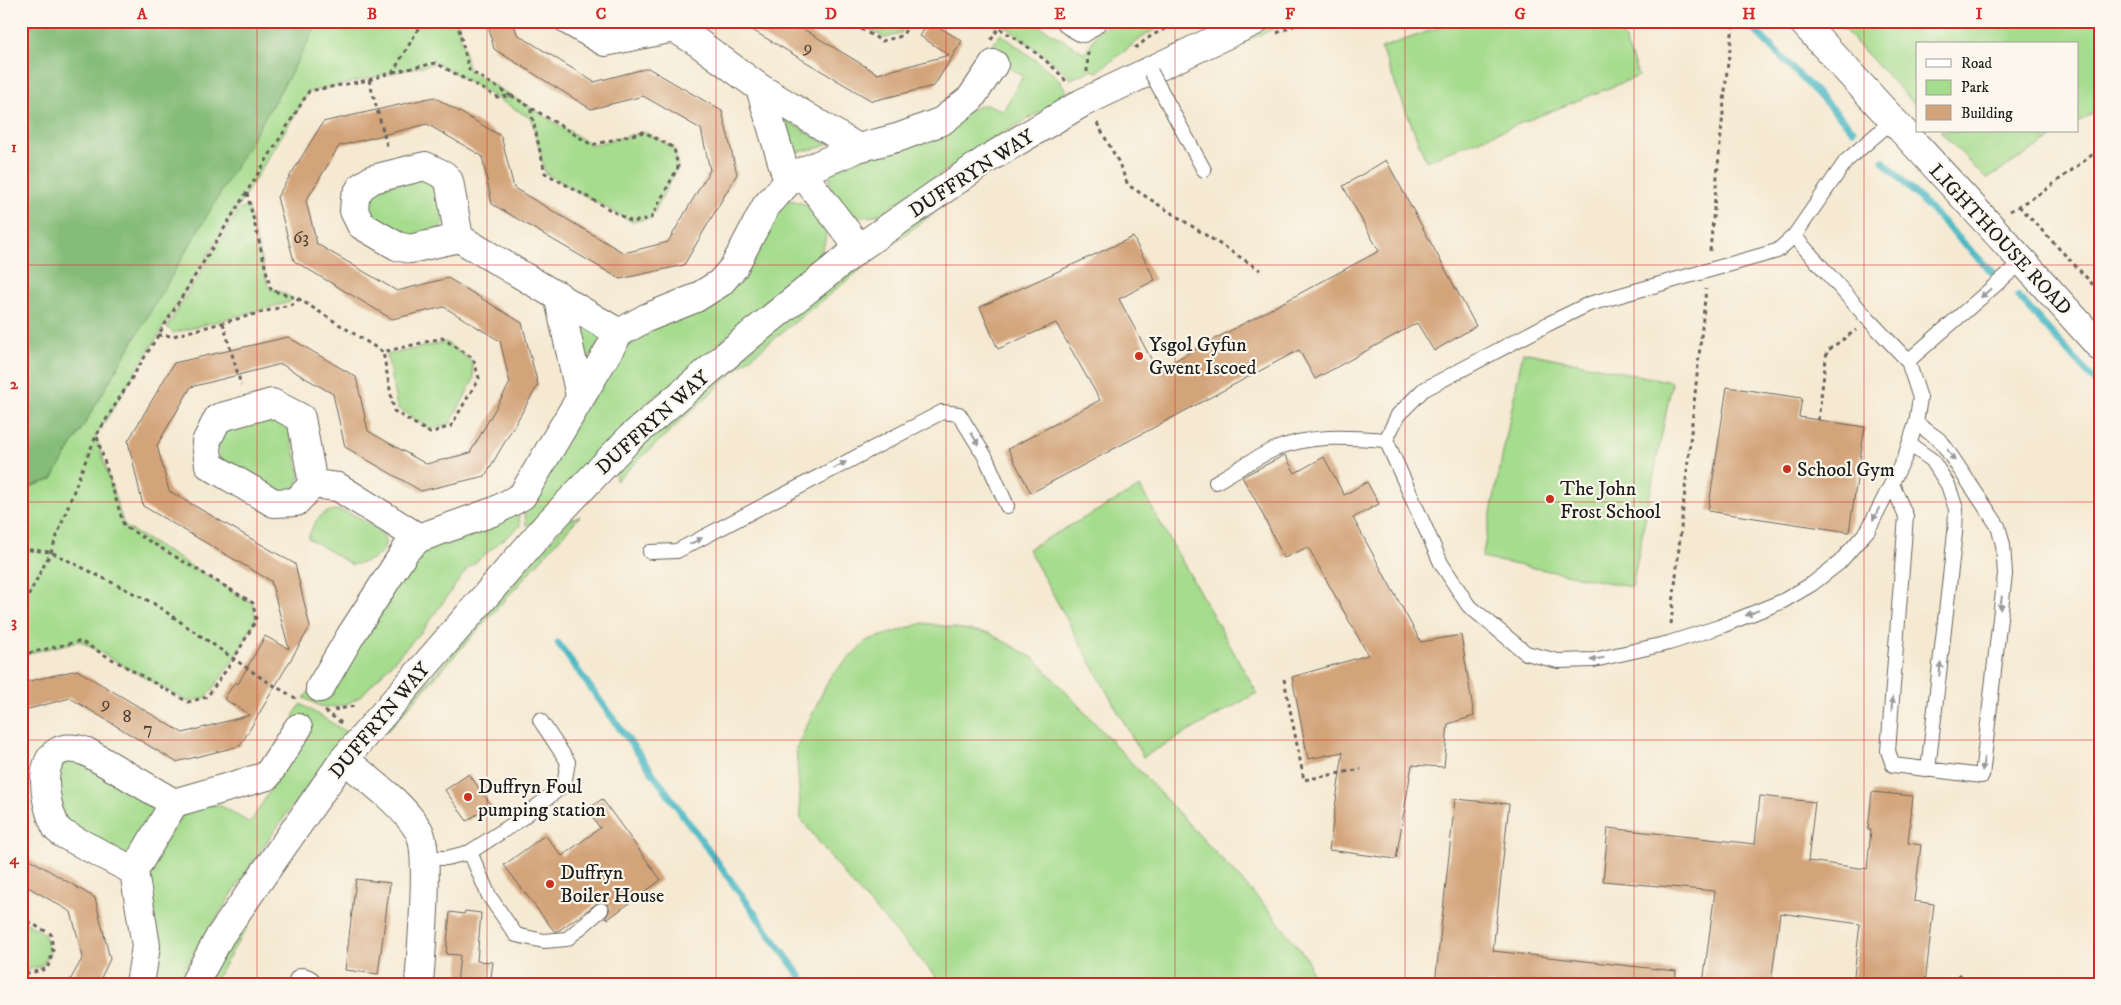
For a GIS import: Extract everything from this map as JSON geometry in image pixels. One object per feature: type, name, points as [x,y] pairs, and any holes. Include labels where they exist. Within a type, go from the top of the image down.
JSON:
[{"type":"street","points":[[569,21],[605,42],[675,24],[760,88],[858,148]]},
{"type":"street","points":[[1071,21],[1083,28],[1092,21]]},
{"type":"street","name":"LIGHTHOUSE ROAD","points":[[1802,21],[2100,347]]},
{"type":"street","name":"DUFFRYN WAY","points":[[194,984],[220,936],[344,759],[547,525],[630,438],[748,336],[859,248],[989,158],[1082,103],[1150,71],[1262,28]]},
{"type":"street","points":[[314,699],[351,636],[406,550],[419,538],[495,511],[522,496],[619,333],[646,318],[696,298],[720,283],[734,267],[766,206],[794,177],[858,148],[900,137],[942,121],[972,98],[994,64]]},
{"type":"street","points":[[760,88],[794,177],[859,248]]},
{"type":"street","points":[[459,238],[449,181],[444,175],[425,166],[373,179],[361,188],[353,204],[354,211],[361,225],[397,246],[410,249],[459,238],[558,295],[619,333]]},
{"type":"street","points":[[558,295],[580,396]]},
{"type":"street","points":[[272,403],[301,418],[313,484],[296,502],[274,503],[209,465],[206,442],[218,418],[272,403]]},
{"type":"street","points":[[313,484],[338,487],[419,538]]},
{"type":"street","points":[[140,984],[146,946],[134,871],[174,803],[267,776],[298,728]]},
{"type":"street","points":[[134,871],[62,834],[57,828],[45,782],[48,761],[53,754],[60,750],[77,749],[87,752],[174,803]]},
{"type":"street","points":[[344,759],[405,811],[420,833],[425,858],[419,984]]},
{"type":"lane","points":[[1150,71],[1204,170]]},
{"type":"lane","points":[[1794,236],[1908,361],[1920,398],[1916,423],[1909,444],[1892,484],[1868,530],[1839,563],[1812,584],[1783,601],[1719,627],[1669,643],[1594,660],[1558,662],[1526,653],[1468,605],[1441,563],[1386,440],[1398,415],[1423,390],[1589,304],[1776,251],[1794,236],[1846,161],[1892,121]]},
{"type":"lane","points":[[1908,361],[2023,261]]},
{"type":"lane","points":[[650,552],[677,551],[942,412],[959,414],[986,458],[1007,506]]},
{"type":"lane","points":[[1892,484],[1906,516],[1888,752],[1893,765],[1982,776],[2005,574],[2003,545],[1998,526],[1942,440],[1916,423]]},
{"type":"lane","points":[[1216,482],[1273,450],[1313,439],[1345,436],[1386,440]]},
{"type":"lane","points":[[1909,444],[1932,460],[1948,485],[1956,510],[1955,534],[1928,770]]},
{"type":"lane","points":[[425,858],[447,858],[470,852],[518,821],[564,785],[568,762],[540,720]]},
{"type":"lane","points":[[470,852],[489,896],[516,935],[544,941],[566,939],[601,910]]},
{"type":"path","points":[[393,72],[423,21]]},
{"type":"path","points":[[457,21],[469,70],[512,96],[530,107],[592,145],[644,132],[674,148],[678,167],[651,218],[632,222],[544,173],[530,107]]},
{"type":"path","points":[[848,21],[882,41],[902,36],[911,21]]},
{"type":"path","points":[[986,21],[1060,71],[1094,119],[1118,161],[1128,185],[1260,270]]},
{"type":"path","points":[[1262,28],[1304,21]]},
{"type":"path","points":[[1669,643],[1727,70],[1733,27],[1730,21]]},
{"type":"path","points":[[21,610],[51,552],[96,436],[310,91],[369,80],[393,72],[436,63],[497,97],[512,96]]},
{"type":"path","points":[[369,80],[394,173]]},
{"type":"path","points":[[2100,149],[2044,191],[2019,206],[2100,292]]},
{"type":"path","points":[[247,193],[271,290],[299,299],[384,352],[442,338],[473,358],[479,378],[451,426],[430,433],[394,411],[384,352]]},
{"type":"path","points":[[158,335],[173,336],[293,304],[299,299]]},
{"type":"path","points":[[1818,420],[1827,351],[1869,320]]},
{"type":"path","points":[[223,323],[248,410]]},
{"type":"path","points":[[21,655],[80,641],[188,702],[207,696],[234,659],[256,620],[253,602],[124,526],[96,436]]},
{"type":"path","points":[[21,549],[51,552],[153,603],[234,659],[314,699],[362,738]]},
{"type":"path","points":[[1284,679],[1304,780],[1361,769]]},
{"type":"path","points":[[21,918],[51,934],[54,952],[47,969],[24,974],[21,972]]},
{"type":"path","points":[[1959,974],[1967,984]]},
{"type":"green space","points":[[21,21],[319,21],[288,78],[52,479],[21,490]]},
{"type":"green space","points":[[319,21],[457,21],[469,70],[592,145],[644,132],[674,148],[678,167],[651,218],[632,222],[545,173],[532,119],[437,63],[309,92],[96,436],[124,526],[253,603],[256,620],[234,659],[207,697],[188,702],[80,641],[21,655],[21,490],[52,479],[288,78]]},
{"type":"green space","points":[[593,21],[633,21],[603,25]]},
{"type":"green space","points":[[855,21],[908,21],[900,34],[885,38]]},
{"type":"green space","points":[[1008,21],[1031,21],[1085,53],[1099,31],[1114,22],[1162,22],[1161,26],[1147,34],[1097,72],[1091,70],[1071,79],[1060,68],[1005,26]]},
{"type":"green space","points":[[1269,21],[1289,21],[1169,78],[1173,70]]},
{"type":"green space","points":[[1458,21],[1617,21],[1639,76],[1426,161],[1381,48]]},
{"type":"green space","points":[[1836,21],[2100,21],[2100,109],[2078,122],[2078,42],[1916,42],[1916,106]]},
{"type":"green space","points":[[1001,34],[1056,76],[1067,91],[1066,97],[1005,132],[880,214],[864,217],[856,216],[843,208],[831,188],[830,172],[982,105],[989,105],[1003,111],[1023,76],[986,53]]},
{"type":"green space","points":[[775,114],[827,144],[822,147],[788,154]]},
{"type":"green space","points":[[1941,132],[2062,132],[1986,179]]},
{"type":"green space","points":[[412,178],[437,181],[445,222],[434,231],[411,239],[372,219],[367,210],[368,196],[373,190]]},
{"type":"green space","points":[[972,184],[891,245],[740,366],[616,481],[616,473],[622,461],[851,263]]},
{"type":"green space","points":[[788,200],[804,204],[818,214],[822,220],[826,236],[815,263],[648,403],[535,522],[526,525],[523,500],[626,342],[697,307],[773,207]]},
{"type":"green space","points":[[248,206],[268,286],[292,298],[290,302],[173,333],[167,327],[239,210]]},
{"type":"green space","points":[[577,322],[600,335],[595,349],[585,360]]},
{"type":"green space","points":[[446,342],[472,362],[474,379],[450,424],[430,429],[397,408],[387,355]]},
{"type":"green space","points":[[1523,352],[1672,382],[1632,587],[1482,558]]},
{"type":"green space","points":[[266,417],[276,418],[289,426],[300,476],[295,488],[276,495],[221,463],[216,441],[226,429]]},
{"type":"green space","points":[[1140,487],[1257,693],[1143,757],[1028,549]]},
{"type":"green space","points":[[518,503],[520,526],[467,569],[423,630],[361,696],[347,704],[334,707],[322,707],[304,698],[415,555]]},
{"type":"green space","points":[[334,510],[354,515],[383,534],[385,541],[382,552],[372,559],[352,565],[308,538],[317,520],[324,514]]},
{"type":"green space","points":[[580,516],[388,730],[382,734],[569,520]]},
{"type":"green space","points":[[923,623],[989,633],[1035,659],[1269,910],[1308,960],[1314,984],[943,984],[851,883],[801,819],[796,748],[830,677],[866,641]]},
{"type":"green space","points":[[301,704],[351,735],[325,762],[273,833],[230,897],[176,984],[152,984],[147,891],[155,856],[185,812],[202,804],[219,805],[250,823],[309,727],[293,716]]},
{"type":"green space","points":[[74,760],[148,800],[155,813],[130,853],[123,855],[73,828],[61,811],[55,774],[59,766]]},
{"type":"green space","points":[[288,858],[213,984],[205,984],[231,938]]},
{"type":"green space","points":[[21,920],[44,933],[50,953],[42,966],[23,971]]},
{"type":"building","points":[[487,21],[513,21],[517,34],[594,82],[648,68],[722,111],[737,174],[684,265],[620,279],[492,204],[482,156],[427,124],[339,146],[306,201],[317,244],[397,291],[448,278],[522,323],[538,385],[485,476],[421,491],[345,447],[333,394],[281,364],[191,387],[157,445],[169,491],[295,564],[310,627],[240,746],[176,762],[70,698],[21,711],[21,683],[77,670],[183,733],[250,715],[224,699],[235,682],[238,684],[265,636],[289,649],[271,581],[143,506],[128,441],[174,363],[288,337],[356,377],[368,431],[426,464],[470,453],[510,383],[500,341],[444,307],[392,319],[294,261],[277,197],[323,122],[434,97],[501,136],[514,188],[624,253],[668,242],[710,170],[701,129],[643,96],[591,109],[494,49]]},
{"type":"building","points":[[737,21],[790,21],[878,74],[949,55],[920,36],[929,21],[962,41],[934,86],[872,101]]},
{"type":"building","points":[[1386,160],[1476,326],[1434,351],[1417,323],[1315,379],[1299,350],[1031,493],[1008,449],[1100,400],[1056,323],[998,349],[980,307],[1133,237],[1155,280],[1119,299],[1157,370],[1379,251],[1343,186]]},
{"type":"building","name":"School Gym","points":[[1727,387],[1802,398],[1799,417],[1865,427],[1849,532],[1708,511]]},
{"type":"building","points":[[1285,455],[1295,473],[1324,457],[1344,495],[1367,482],[1379,504],[1353,518],[1421,642],[1461,635],[1474,716],[1448,724],[1444,767],[1412,765],[1396,859],[1329,850],[1343,752],[1308,759],[1292,677],[1368,655],[1308,547],[1284,558],[1242,477]]},
{"type":"building","name":"Duffryn Foul pumping station","points":[[469,774],[491,805],[467,821],[445,790]]},
{"type":"building","points":[[1872,792],[1913,796],[1908,843],[1921,845],[1914,901],[1934,904],[1925,984],[1853,984],[1860,924],[1780,913],[1771,984],[1703,984],[1715,891],[1603,881],[1608,828],[1755,844],[1760,796],[1815,802],[1808,861],[1867,869],[1871,830],[1868,830]]},
{"type":"building","points":[[602,799],[661,880],[608,919],[606,917],[610,909],[608,905],[599,902],[558,931],[554,931],[504,865],[545,835],[562,856],[600,828],[587,810]]},
{"type":"building","points":[[1455,799],[1509,804],[1493,951],[1676,971],[1675,984],[1435,984]]},
{"type":"building","points":[[21,854],[95,898],[110,959],[98,984],[68,984],[83,957],[71,912],[21,883]]},
{"type":"building","points":[[356,879],[390,883],[378,974],[345,970]]},
{"type":"building","points":[[465,911],[481,913],[477,961],[493,962],[490,984],[457,984],[460,955],[446,954],[450,912],[464,914]]},
{"type":"waterway","points":[[1746,21],[1853,130]]},
{"type":"waterway","points":[[1883,161],[1992,272]]},
{"type":"waterway","points":[[2018,296],[2100,387]]},
{"type":"waterway","points":[[558,643],[806,984]]},
{"type":"place","name":"Ysgol Gyfun Gwent Iscoed","points":[[1139,356]]},
{"type":"place","name":"School Gym","points":[[1787,469]]},
{"type":"place","name":"The John Frost School","points":[[1550,499]]},
{"type":"place","name":"Duffryn Foul pumping station","points":[[468,797]]},
{"type":"place","name":"Duffryn Boiler House","points":[[550,884]]}]
